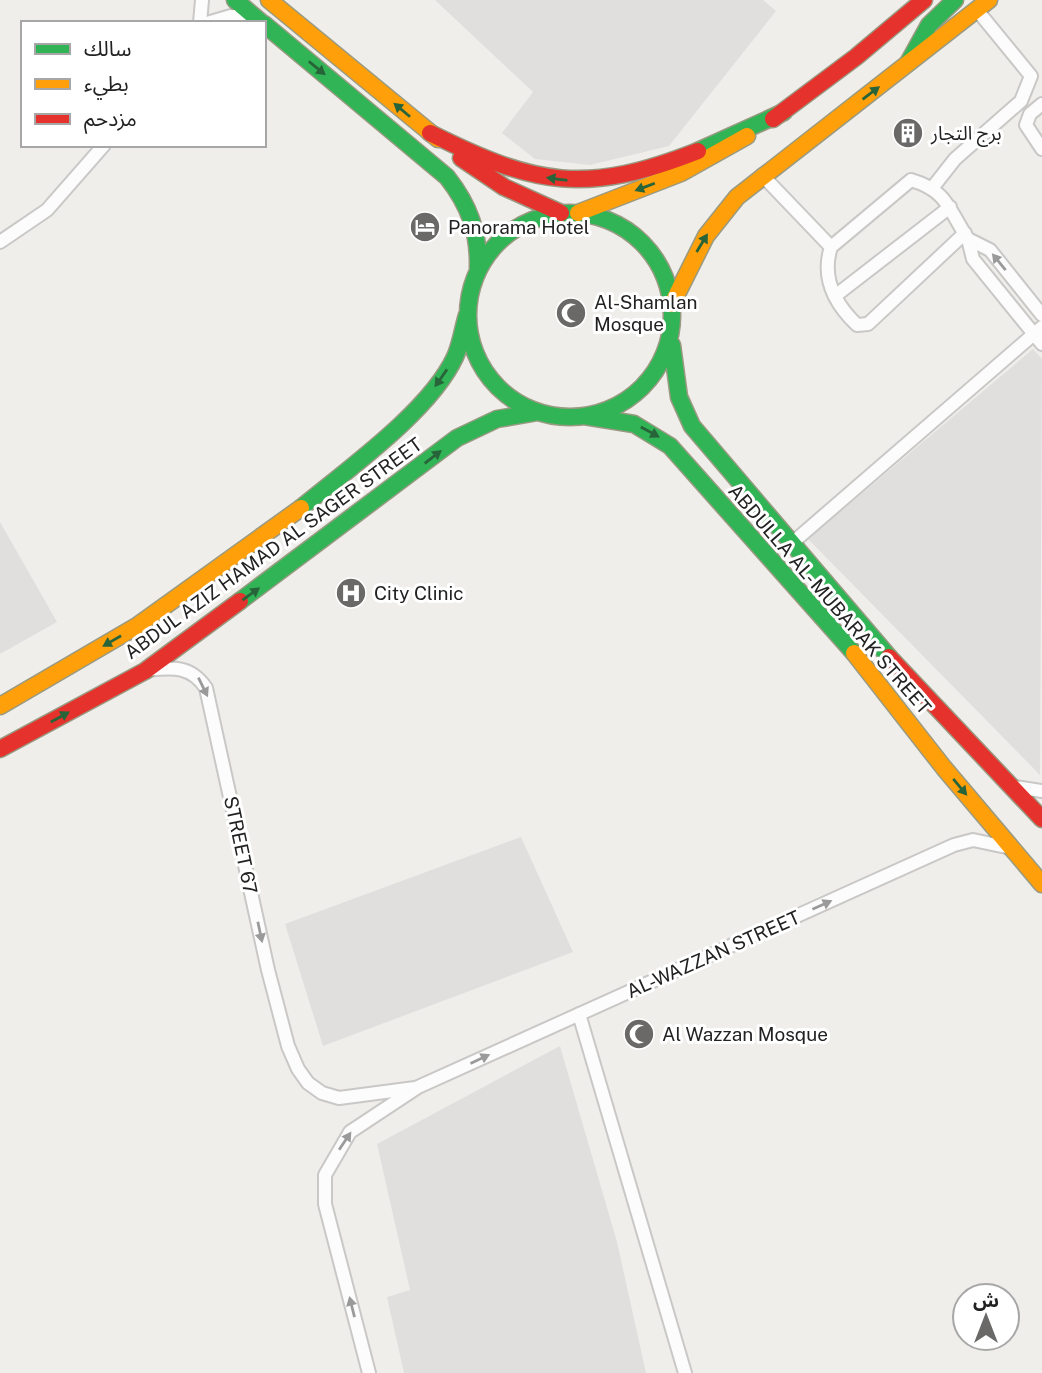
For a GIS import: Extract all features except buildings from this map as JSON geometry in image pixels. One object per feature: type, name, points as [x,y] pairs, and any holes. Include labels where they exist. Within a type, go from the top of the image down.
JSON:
[{"type":"main road","points":[[235,0],[260,21]]},
{"type":"main road","points":[[270,0],[430,133],[504,187],[561,213]]},
{"type":"main road","points":[[578,213],[681,173],[724,150],[784,112],[924,0]]},
{"type":"main road","points":[[906,66],[929,25],[955,0]]},
{"type":"main road","points":[[672,304],[706,236],[737,197],[983,5]]},
{"type":"main road","points":[[266,26],[436,166],[455,186],[477,225],[478,271]]},
{"type":"main road","points":[[430,133],[513,170],[557,180],[585,181],[622,175],[666,162],[784,112]]},
{"type":"main road","points":[[561,213],[578,213],[619,225],[643,243],[665,276],[672,304],[672,332],[661,362],[637,393],[612,408],[584,416],[561,417],[537,412],[509,398],[487,375],[471,343],[467,315],[470,292],[478,271],[496,244],[517,228],[545,215],[561,213]]},
{"type":"main road","name":"ABDUL AZIZ HAMAD AL SAGER STREET","points":[[0,706],[137,626],[281,524],[359,460],[410,414],[442,379],[455,356],[467,315]]},
{"type":"main road","name":"ABDULLA AL- MUBARAK STREET","points":[[672,332],[675,384],[684,415],[790,544],[893,662],[958,726],[1042,819]]},
{"type":"main road","name":"ABDUL AZIZ HAMAD AL SAGER STREET","points":[[0,749],[145,670],[355,517],[457,438],[497,419],[537,412]]},
{"type":"main road","name":"ABDULLA AL- MUBARAK STREET","points":[[584,416],[634,424],[670,446],[874,676],[931,750],[1042,884]]},
{"type":"main road","points":[[931,750],[931,739],[937,730],[947,725],[958,726]]},
{"type":"street","points":[[200,21],[202,0]]},
{"type":"street","points":[[933,187],[955,159],[1021,101],[1031,76],[983,5]]},
{"type":"street","points":[[214,21],[231,16],[260,21]]},
{"type":"street","points":[[1042,104],[1030,114],[1026,125],[1042,149]]},
{"type":"street","points":[[0,242],[47,210],[102,147]]},
{"type":"street","points":[[762,175],[831,247]]},
{"type":"street","points":[[790,544],[1039,335],[973,259],[967,236],[950,207],[933,187],[911,180],[831,247],[826,263],[838,306],[857,325],[865,326],[967,236]]},
{"type":"street","points":[[835,296],[950,207]]},
{"type":"street","points":[[967,236],[990,250],[1042,315]]},
{"type":"street","name":"STREET 67","points":[[145,670],[182,668],[197,675],[206,688],[268,970],[288,1046],[298,1069]]},
{"type":"street","points":[[1014,787],[1042,791]]},
{"type":"street","name":"AL-WAZZAN STREET","points":[[369,1373],[325,1204],[325,1175],[350,1132],[418,1087],[954,845],[973,840],[1011,848]]},
{"type":"street","points":[[579,1014],[685,1373]]},
{"type":"street","name":"AL-WAZZAN STREET","points":[[298,1069],[308,1083],[322,1093],[339,1098],[418,1087]]},
{"type":"shaded area","points":[[435,0],[763,0],[776,11],[669,146],[590,165],[535,159],[502,133],[533,92]]},
{"type":"shaded area","points":[[1033,349],[1042,359],[1040,775],[808,539]]},
{"type":"shaded area","points":[[0,522],[57,622],[0,654]]},
{"type":"shaded area","points":[[521,837],[573,952],[323,1046],[285,924]]},
{"type":"shaded area","points":[[560,1046],[617,1242],[646,1373],[404,1373],[387,1297],[410,1290],[377,1144]]},
{"type":"traffic: fast","points":[[235,0],[260,21]]},
{"type":"traffic: fast","points":[[908,63],[929,25],[955,0]]},
{"type":"traffic: fast","points":[[266,26],[447,177],[471,220],[477,243],[478,268]]},
{"type":"traffic: fast","points":[[698,151],[784,112]]},
{"type":"traffic: fast","points":[[570,213],[609,220],[642,243],[665,276],[672,315],[665,354],[642,387],[609,410],[570,417],[531,410],[498,387],[475,354],[468,315],[475,276],[498,243],[531,220],[570,213]]},
{"type":"traffic: fast","points":[[301,508],[386,438],[427,398],[455,357],[467,315]]},
{"type":"traffic: fast","points":[[672,345],[679,397],[692,426],[889,657]]},
{"type":"traffic: fast","points":[[240,601],[457,438],[497,419],[538,412]]},
{"type":"traffic: fast","points":[[584,416],[634,424],[670,446],[854,653]]},
{"type":"traffic: slow","points":[[269,0],[438,139]]},
{"type":"traffic: slow","points":[[672,304],[706,236],[737,197],[989,0]]},
{"type":"traffic: slow","points":[[578,213],[681,173],[747,136]]},
{"type":"traffic: slow","points":[[0,706],[137,626],[301,508]]},
{"type":"traffic: slow","points":[[854,653],[944,768],[1042,884]]},
{"type":"traffic: jam","points":[[773,119],[856,57],[924,0]]},
{"type":"traffic: jam","points":[[430,133],[501,164],[532,174],[562,178],[592,179],[624,174],[698,151]]},
{"type":"traffic: jam","points":[[461,158],[504,187],[561,213]]},
{"type":"traffic: jam","points":[[0,749],[145,671],[240,601]]},
{"type":"traffic: jam","points":[[889,657],[1042,819]]},
{"type":"place","name":"برج التجار","points":[[908,133]]},
{"type":"place","name":"Panorama Hotel","points":[[425,227]]},
{"type":"place","name":"Al-Shamlan Mosque","points":[[571,313]]},
{"type":"place","name":"City Clinic","points":[[351,593]]},
{"type":"place","name":"Al Wazzan Mosque","points":[[639,1034]]}]
